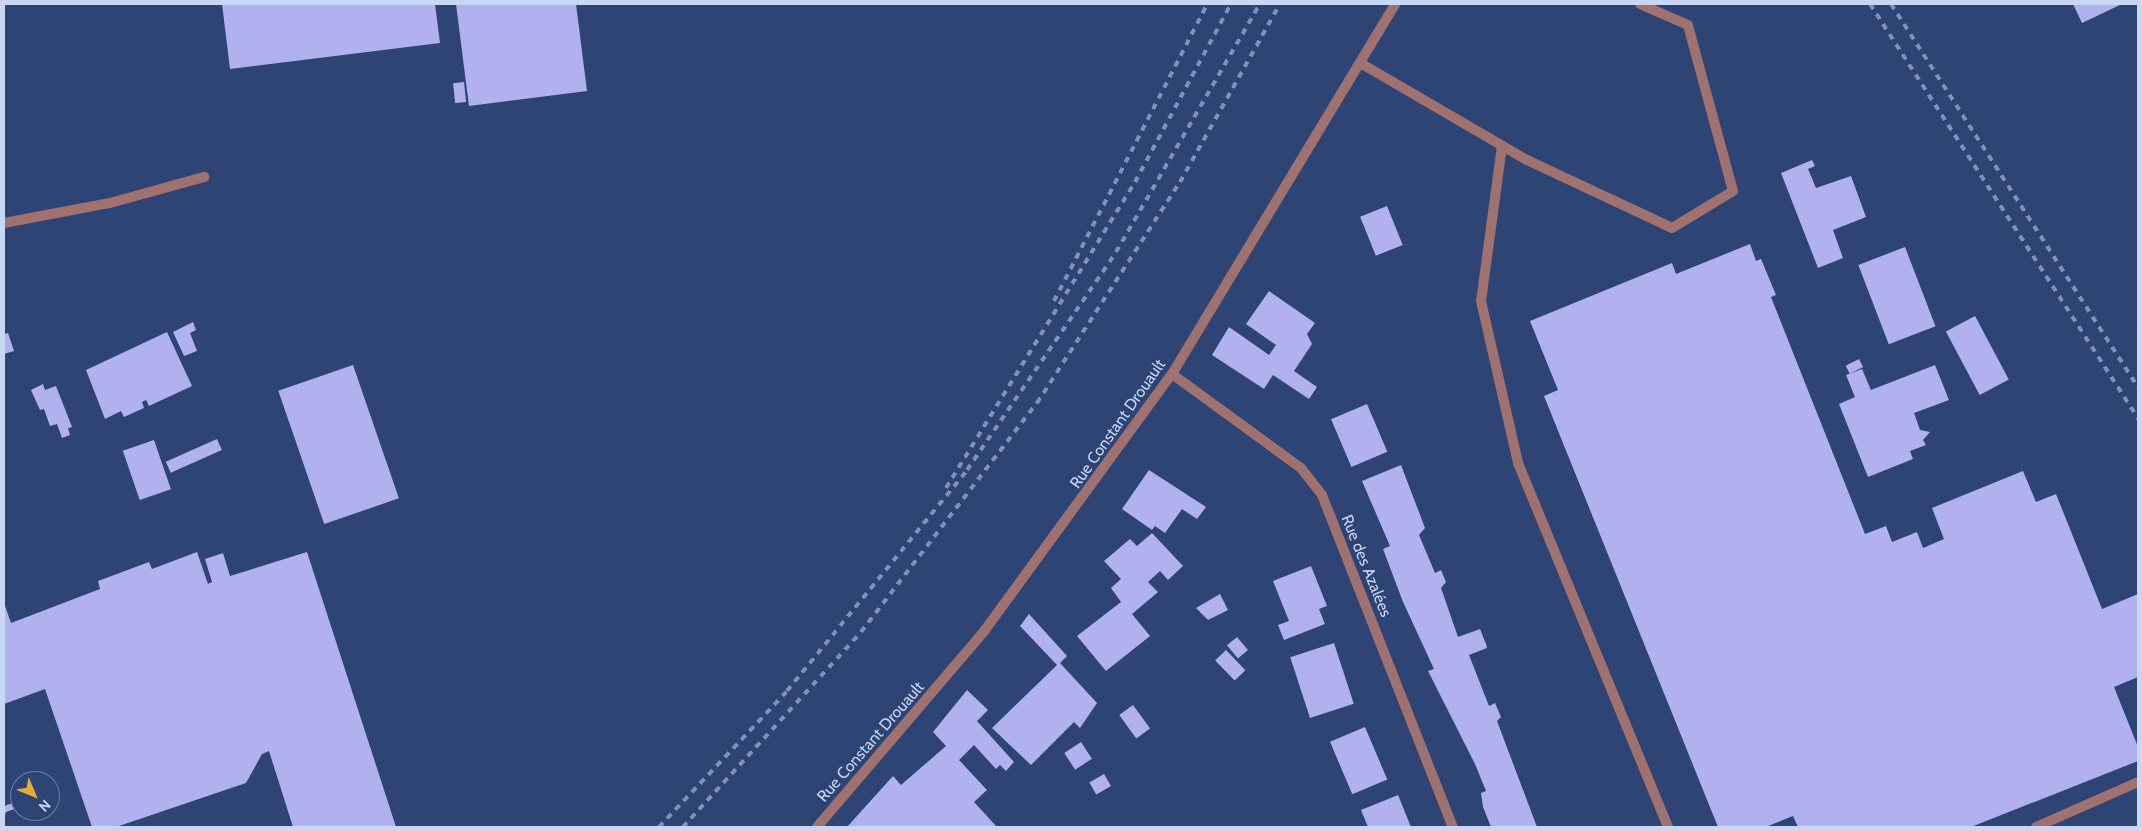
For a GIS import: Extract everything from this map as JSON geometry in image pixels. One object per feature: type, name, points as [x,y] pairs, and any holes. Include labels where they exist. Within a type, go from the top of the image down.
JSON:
[{"type":"street","name":"Rue Constant Drouault","points":[[817,827],[985,630],[1172,374],[1362,64],[1395,4]]},
{"type":"street","points":[[1362,64],[1502,146],[1672,228],[1733,191],[1688,26],[1640,4]]},
{"type":"street","points":[[1502,146],[1481,300],[1518,463],[1668,827]]},
{"type":"street","points":[[4,223],[110,203],[204,177]]},
{"type":"street","name":"Rue des Azalées","points":[[1172,374],[1301,468],[1322,495],[1453,827]]},
{"type":"street","points":[[2036,827],[2138,782]]},
{"type":"building","points":[[222,4],[435,4],[440,43],[230,69]]},
{"type":"building","points":[[456,4],[576,4],[587,91],[469,106]]},
{"type":"building","points":[[2073,4],[2122,4],[2082,23]]},
{"type":"building","points":[[464,82],[466,102],[455,103],[453,83]]},
{"type":"building","points":[[1812,160],[1815,166],[1808,169],[1816,188],[1851,176],[1866,217],[1833,230],[1843,258],[1818,268],[1781,173]]},
{"type":"building","points":[[1387,206],[1403,245],[1376,256],[1360,217]]},
{"type":"building","points":[[1750,244],[1756,261],[1761,259],[1776,295],[1771,297],[1865,534],[1886,526],[1892,542],[1917,532],[1923,548],[1944,539],[1932,508],[2023,471],[2036,502],[2056,494],[2102,609],[2138,594],[2138,677],[2114,687],[2138,747],[2138,761],[1971,827],[1798,827],[1793,816],[1766,827],[1718,827],[1544,396],[1558,390],[1530,321],[1672,263],[1676,274]]},
{"type":"building","points":[[1905,247],[1935,326],[1889,344],[1858,265]]},
{"type":"building","points":[[1269,291],[1315,323],[1307,334],[1312,344],[1294,371],[1317,387],[1309,399],[1273,375],[1264,389],[1212,355],[1229,327],[1269,355],[1276,345],[1246,324]]},
{"type":"building","points":[[1975,316],[2009,380],[1980,395],[1946,331]]},
{"type":"building","points":[[193,322],[196,330],[190,333],[197,351],[184,356],[173,332]]},
{"type":"building","points":[[167,332],[192,386],[149,406],[146,400],[142,402],[144,408],[124,417],[121,411],[105,419],[86,370]]},
{"type":"building","points":[[8,333],[14,351],[4,354],[4,334]]},
{"type":"building","points":[[1859,359],[1863,367],[1850,374],[1846,366]]},
{"type":"building","points":[[353,365],[399,498],[324,524],[278,391]]},
{"type":"building","points":[[1935,365],[1949,400],[1914,413],[1920,430],[1930,432],[1923,440],[1926,445],[1910,451],[1913,459],[1868,477],[1839,404],[1855,397],[1846,375],[1862,369],[1871,390]]},
{"type":"building","points":[[43,384],[45,390],[56,386],[72,427],[68,428],[70,435],[62,438],[57,424],[50,426],[44,409],[40,410],[31,390]]},
{"type":"building","points":[[1367,404],[1387,452],[1351,467],[1331,419]]},
{"type":"building","points":[[217,439],[222,450],[171,473],[166,462]]},
{"type":"building","points":[[154,440],[171,489],[140,500],[123,451]]},
{"type":"building","points":[[1401,465],[1425,528],[1419,535],[1435,573],[1441,570],[1446,582],[1441,588],[1458,637],[1480,629],[1486,644],[1487,648],[1469,655],[1489,706],[1495,703],[1501,717],[1497,721],[1537,827],[1491,827],[1483,807],[1481,793],[1486,791],[1475,764],[1428,671],[1434,669],[1403,602],[1383,549],[1390,546],[1362,481]]},
{"type":"building","points":[[1149,470],[1206,507],[1197,519],[1182,509],[1165,533],[1155,526],[1152,530],[1122,509]]},
{"type":"building","points":[[1152,533],[1183,566],[1168,580],[1160,571],[1148,582],[1158,592],[1132,614],[1150,636],[1106,671],[1077,636],[1121,602],[1111,588],[1121,579],[1104,561],[1130,539],[1137,546]]},
{"type":"building","points":[[197,552],[208,584],[212,582],[205,559],[223,553],[230,576],[307,552],[396,827],[293,827],[269,751],[262,754],[246,783],[116,827],[92,827],[45,689],[4,704],[4,603],[11,623],[100,589],[98,581],[149,562],[152,569]]},
{"type":"building","points":[[1311,566],[1327,606],[1319,609],[1325,624],[1284,640],[1278,625],[1289,621],[1273,581]]},
{"type":"building","points":[[1220,594],[1228,610],[1208,620],[1196,608]]},
{"type":"building","points":[[1029,614],[1067,656],[1060,663],[1097,703],[1080,728],[1074,722],[1031,765],[992,728],[1057,665],[1020,626]]},
{"type":"building","points":[[1237,637],[1248,650],[1238,658],[1227,645]]},
{"type":"building","points":[[1334,643],[1354,704],[1310,718],[1290,657]]},
{"type":"building","points":[[1226,650],[1245,670],[1235,681],[1215,660]]},
{"type":"building","points":[[967,690],[988,710],[977,721],[1014,762],[1006,771],[1000,765],[996,769],[974,745],[959,760],[987,790],[974,802],[997,827],[847,827],[893,776],[901,785],[946,746],[933,732]]},
{"type":"building","points":[[1133,705],[1150,728],[1136,738],[1119,715]]},
{"type":"building","points":[[1365,727],[1387,779],[1352,794],[1330,742]]},
{"type":"building","points":[[1081,742],[1092,759],[1075,770],[1064,753]]},
{"type":"building","points":[[1104,774],[1111,786],[1096,795],[1089,782]]},
{"type":"building","points":[[1398,795],[1411,827],[1368,827],[1361,810]]},
{"type":"building","points":[[10,804],[10,811],[6,812],[4,818],[4,806]]},
{"type":"railway","points":[[1054,301],[1207,4]]},
{"type":"railway","points":[[946,488],[1135,182],[1231,4]]},
{"type":"railway","points":[[659,827],[787,691],[967,470],[1116,252],[1260,4]]},
{"type":"railway","points":[[683,827],[861,632],[1037,403],[1180,182],[1280,4]]},
{"type":"railway","points":[[1870,4],[2138,419]]},
{"type":"railway","points":[[1891,4],[2138,388]]}]
